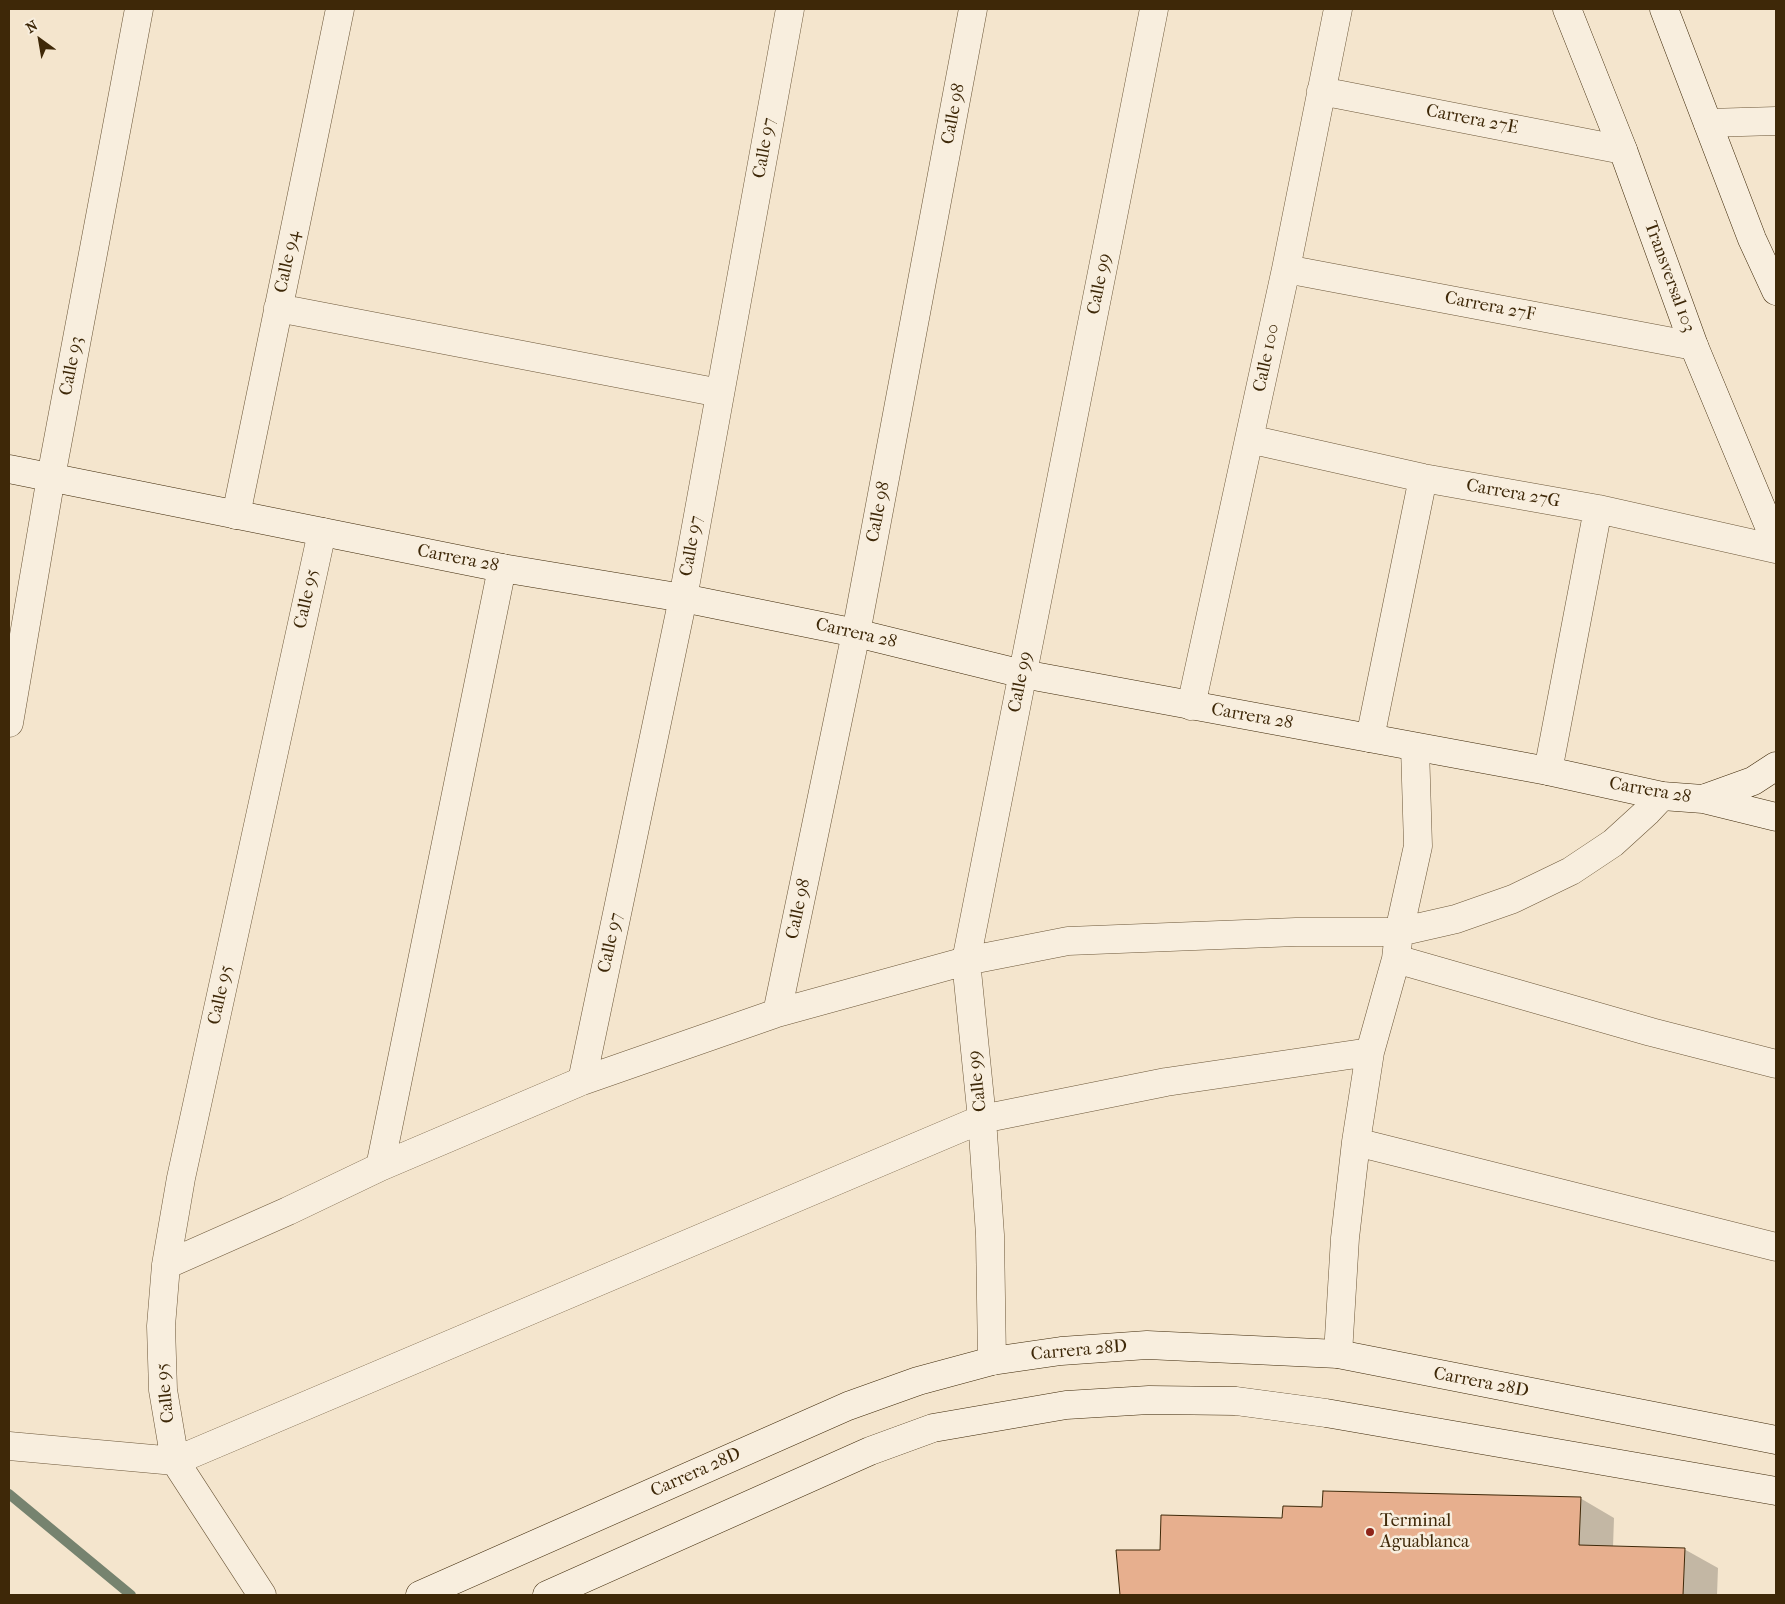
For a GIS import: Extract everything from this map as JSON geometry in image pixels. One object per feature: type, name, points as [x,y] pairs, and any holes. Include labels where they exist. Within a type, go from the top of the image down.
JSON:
[{"type":"street","name":"Calle 93","points":[[9,723],[51,477],[139,9]]},
{"type":"street","name":"Calle 94","points":[[236,515],[340,9]]},
{"type":"street","name":"Calle 97","points":[[582,1081],[683,598],[790,9]]},
{"type":"street","name":"Calle 98","points":[[777,1013],[856,633],[973,9]]},
{"type":"street","name":"Calle 99","points":[[992,1361],[990,1236],[982,1119],[966,961],[1154,9]]},
{"type":"street","name":"Calle 100","points":[[1192,706],[1286,269],[1338,9]]},
{"type":"street","name":"Transversal 103","points":[[1567,9],[1623,150],[1694,346],[1776,543]]},
{"type":"street","points":[[1664,9],[1752,238],[1776,291]]},
{"type":"street","name":"Carrera 27E","points":[[1321,91],[1623,150]]},
{"type":"street","points":[[1708,123],[1776,121]]},
{"type":"street","name":"Carrera 27F","points":[[1286,269],[1694,346]]},
{"type":"street","points":[[278,308],[720,393]]},
{"type":"street","name":"Carrera 27G","points":[[1249,439],[1423,478],[1598,510],[1776,549]]},
{"type":"street","name":"Carrera 28","points":[[9,469],[502,568],[683,598],[856,633],[1023,674],[1548,771],[1662,796],[1703,799],[1776,817]]},
{"type":"street","points":[[1370,738],[1423,478]]},
{"type":"street","points":[[1548,771],[1598,510]]},
{"type":"street","name":"Calle 95","points":[[175,1461],[163,1390],[161,1326],[166,1265],[183,1168],[322,532]]},
{"type":"street","points":[[380,1167],[502,568]]},
{"type":"street","points":[[1338,1354],[1345,1238],[1356,1142],[1370,1052],[1396,959],[1399,932],[1418,846],[1415,747]]},
{"type":"street","name":"Carrera 28","points":[[1703,799],[1753,781],[1776,766]]},
{"type":"street","points":[[166,1265],[288,1212],[380,1167],[582,1081],[777,1013],[966,961],[1068,941],[1296,932],[1399,932],[1456,919],[1513,898],[1571,871],[1613,843],[1662,796]]},
{"type":"street","points":[[1396,959],[1651,1032],[1776,1064]]},
{"type":"street","points":[[14,1447],[175,1461],[982,1119],[1166,1082],[1370,1052]]},
{"type":"street","points":[[1356,1142],[1776,1247]]},
{"type":"street","name":"Carrera 28D","points":[[420,1595],[848,1406],[918,1381],[992,1361],[1061,1351],[1147,1346],[1338,1354],[1776,1440]]},
{"type":"street","points":[[547,1595],[870,1451],[933,1428],[1066,1405],[1149,1400],[1236,1401],[1336,1415],[1776,1491]]},
{"type":"street","points":[[175,1461],[262,1595]]},
{"type":"building","name":"Terminal Aguablanca","points":[[1323,1491],[1581,1497],[1579,1545],[1685,1548],[1683,1595],[1120,1595],[1116,1550],[1160,1550],[1161,1515],[1282,1518],[1283,1506],[1322,1507]]},
{"type":"waterway","points":[[9,1494],[131,1595]]},
{"type":"place","name":"Terminal Aguablanca","points":[[1370,1532]]}]
